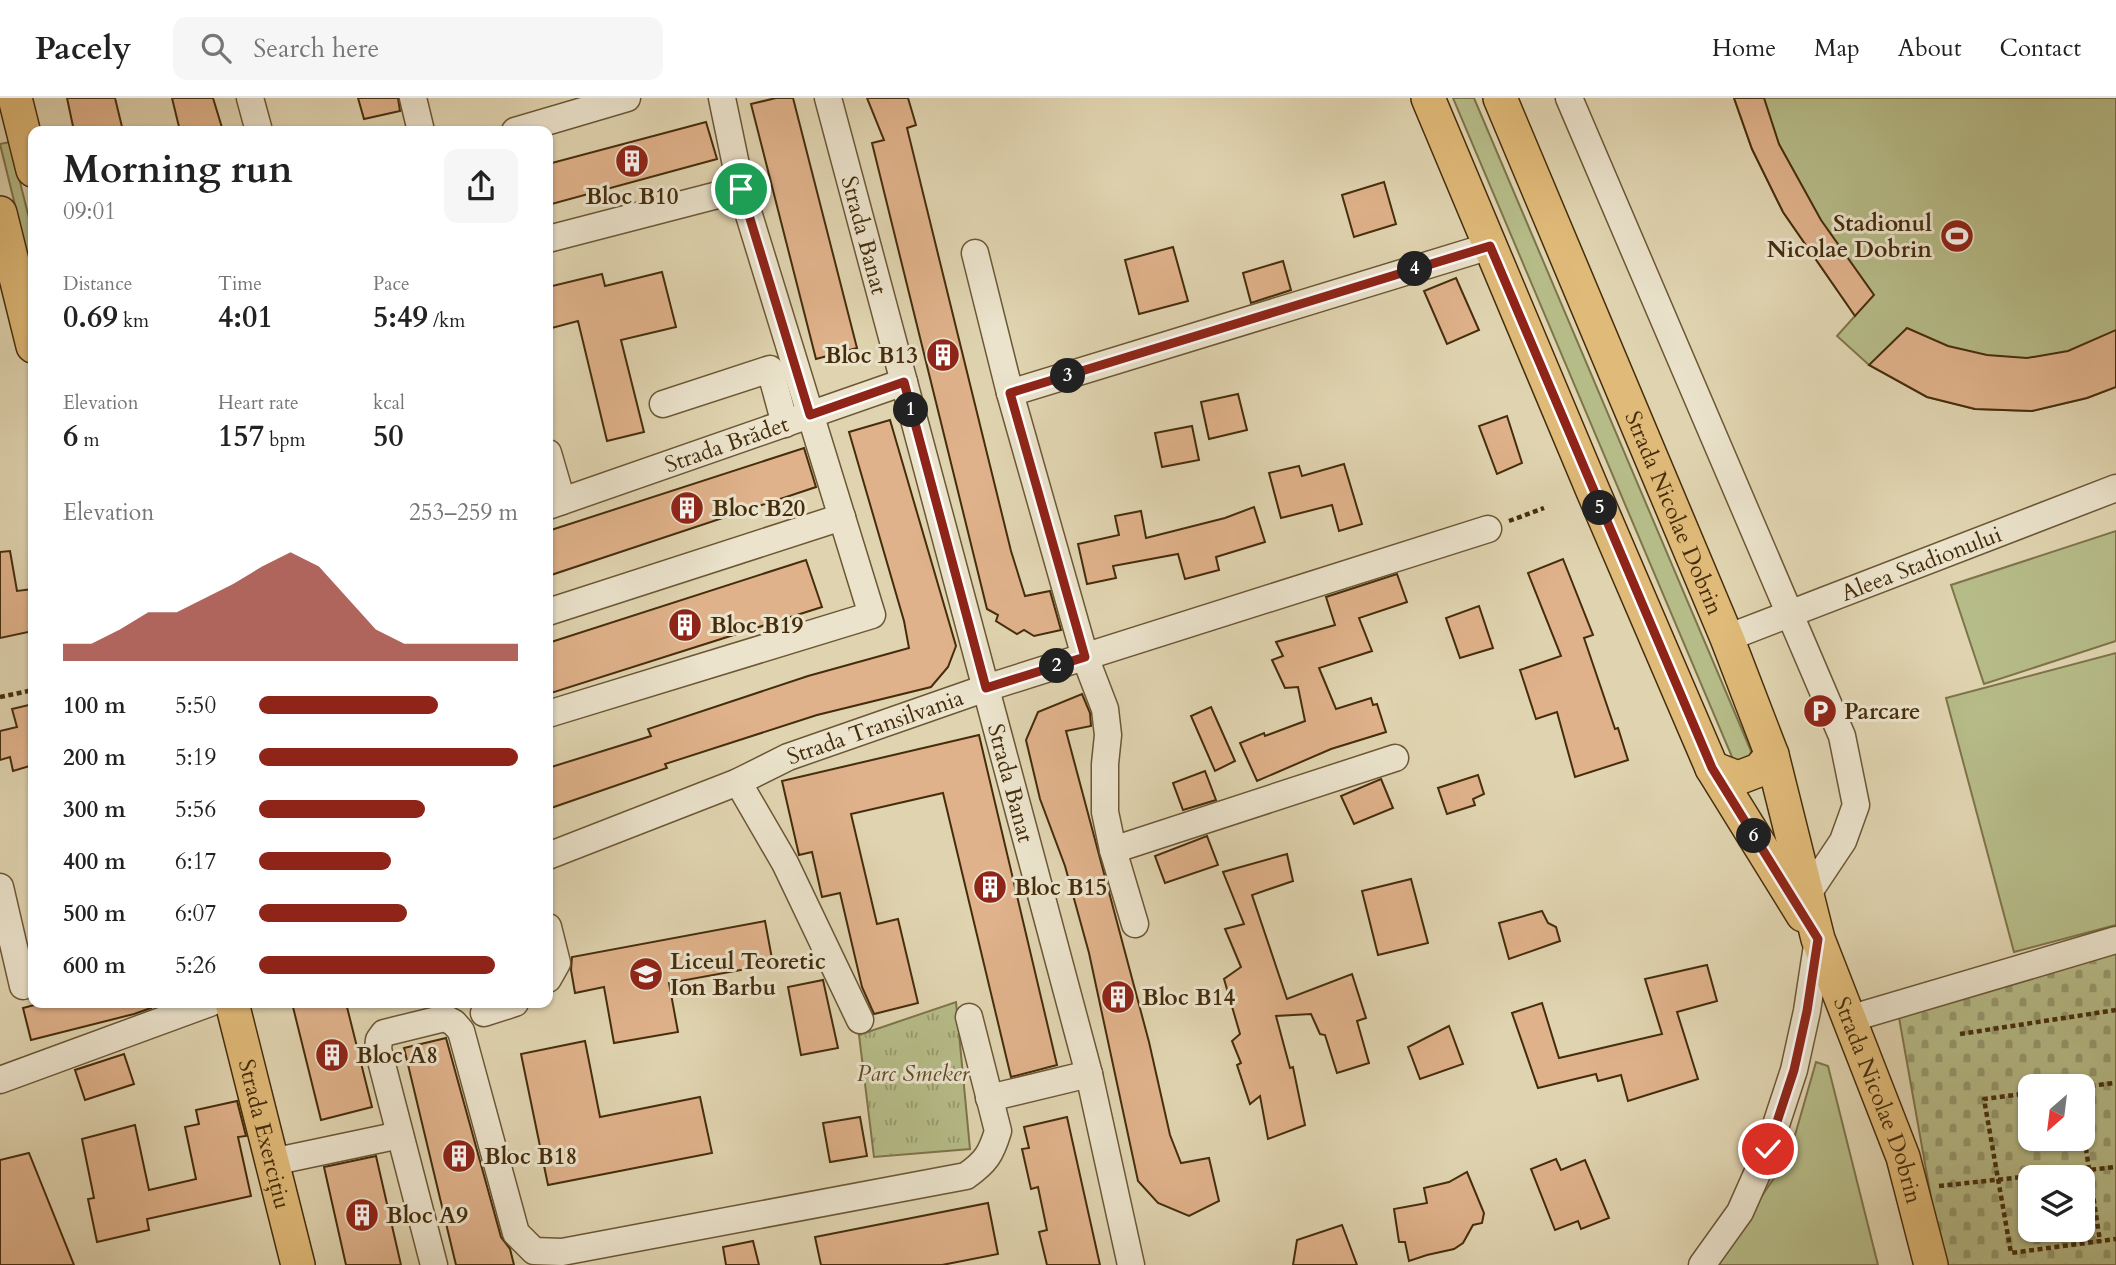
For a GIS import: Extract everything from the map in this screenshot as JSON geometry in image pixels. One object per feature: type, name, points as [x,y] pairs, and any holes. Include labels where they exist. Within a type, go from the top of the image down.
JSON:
[{"type":"main road","name":"Strada Nicolae Dobrin","points":[[1428,98],[1712,768],[1818,939]]},
{"type":"main road","name":"Strada Nicolae Dobrin","points":[[1500,98],[1727,638],[1772,755],[1818,939],[1903,1157],[1931,1265]]},
{"type":"main road","points":[[12,115],[28,157]]},
{"type":"main road","points":[[0,213],[25,282],[28,306]]},
{"type":"main road","points":[[1712,768],[1738,778],[1759,770],[1772,755]]},
{"type":"main road","name":"Strada Exercițiu","points":[[233,1008],[298,1265]]},
{"type":"street","points":[[250,98],[258,126]]},
{"type":"street","points":[[413,98],[420,126]]},
{"type":"street","points":[[532,126],[627,98]]},
{"type":"street","points":[[553,712],[872,615],[741,189],[722,98]]},
{"type":"street","name":"Strada Banat","points":[[828,98],[1089,1074],[1131,1265]]},
{"type":"street","points":[[1569,98],[1842,736],[1856,805],[1843,841],[1807,895]]},
{"type":"street","points":[[553,238],[741,189]]},
{"type":"street","points":[[1010,393],[1490,246]]},
{"type":"street","points":[[975,253],[1010,393],[1085,657],[1105,709],[1108,735],[1105,812],[1135,925]]},
{"type":"street","points":[[663,404],[771,369],[785,424]]},
{"type":"street","name":"Strada Brădet","points":[[555,503],[904,382]]},
{"type":"street","name":"Aleea Stadionului","points":[[1727,638],[2116,488]]},
{"type":"street","points":[[553,610],[842,517]]},
{"type":"street","name":"Strada Transilvania","points":[[553,854],[738,782],[788,757],[986,688],[1488,529]]},
{"type":"street","points":[[1113,850],[1395,758]]},
{"type":"street","points":[[738,782],[785,863],[860,1020]]},
{"type":"street","points":[[0,887],[19,987]]},
{"type":"street","points":[[1702,1265],[1740,1212],[1768,1149],[1794,1070],[1807,1011],[1818,939]]},
{"type":"street","points":[[1849,1019],[2116,940]]},
{"type":"street","points":[[553,947],[557,963],[553,970]]},
{"type":"street","points":[[0,1080],[197,1008]]},
{"type":"street","points":[[484,1013],[500,1008]]},
{"type":"street","points":[[434,1265],[378,1049],[384,1033],[445,1018],[461,1031],[516,1233],[534,1251],[562,1252],[966,1176],[983,1164],[993,1149],[998,1131],[969,1017]]},
{"type":"street","points":[[989,1098],[1089,1074]]},
{"type":"street","points":[[272,1162],[401,1135]]},
{"type":"path","points":[[1488,529],[1544,508]]},
{"type":"path","points":[[0,697],[28,691]]},
{"type":"path","points":[[1960,1034],[2116,1010]]},
{"type":"path","points":[[2095,1085],[2114,1083]]},
{"type":"path","points":[[2018,1095],[1984,1099],[2011,1253],[2116,1239]]},
{"type":"path","points":[[2086,1152],[2099,1241]]},
{"type":"path","points":[[1911,1188],[2116,1167]]},
{"type":"green space","points":[[1453,98],[1474,98],[1751,751],[1750,758],[1736,762],[1732,757]]},
{"type":"green space","name":"Stadionul Nicolae Dobrin","points":[[1734,98],[2116,98],[2116,387],[2087,398],[2032,411],[1975,409],[1927,397],[1869,365],[1837,336],[1855,316],[1783,212],[1752,149]]},
{"type":"green space","points":[[10,142],[28,214],[28,258],[0,144]]},
{"type":"green space","points":[[2116,531],[2116,641],[1984,684],[1951,585]]},
{"type":"green space","points":[[2116,653],[2116,925],[2014,952],[1946,698]]},
{"type":"green space","points":[[2116,945],[2116,1265],[1943,1265],[1898,1012]]},
{"type":"green space","name":"Parc Smeker","points":[[956,1002],[970,1149],[874,1157],[859,1035]]},
{"type":"green space","points":[[1816,1062],[1828,1066],[1878,1265],[1715,1265],[1789,1156]]},
{"type":"building","points":[[67,98],[115,98],[122,126],[73,126]]},
{"type":"building","points":[[172,98],[213,98],[221,126],[179,126]]},
{"type":"building","points":[[358,98],[398,98],[400,111],[364,119]]},
{"type":"building","points":[[776,98],[793,98],[857,348],[816,359],[751,104]]},
{"type":"building","name":"Bloc B13","points":[[867,98],[908,98],[916,125],[907,128],[1011,551],[1025,596],[1050,591],[1061,630],[1034,636],[1024,630],[1017,634],[996,621],[998,615],[987,609],[872,143],[884,140]]},
{"type":"building","points":[[1734,98],[1764,98],[1779,144],[1821,220],[1874,295],[1855,316],[1783,212],[1752,149]]},
{"type":"building","name":"Bloc B10","points":[[706,122],[717,159],[553,204],[553,163]]},
{"type":"building","points":[[1384,182],[1396,224],[1354,237],[1342,195]]},
{"type":"building","points":[[1173,247],[1188,301],[1139,314],[1125,260]]},
{"type":"building","points":[[1283,261],[1291,290],[1251,303],[1243,273]]},
{"type":"building","points":[[662,272],[676,327],[621,340],[644,432],[607,441],[578,321],[553,328],[553,286],[602,274],[605,286]]},
{"type":"building","points":[[1456,278],[1479,330],[1447,344],[1424,291]]},
{"type":"building","points":[[1907,328],[1948,346],[1987,355],[2027,358],[2068,351],[2116,330],[2116,387],[2087,398],[2032,411],[1975,409],[1927,397],[1869,365]]},
{"type":"building","points":[[1238,394],[1247,430],[1209,439],[1201,402]]},
{"type":"building","points":[[1507,416],[1522,463],[1497,474],[1479,426]]},
{"type":"building","points":[[890,420],[956,646],[948,667],[931,687],[817,715],[665,764],[667,768],[553,807],[553,766],[651,736],[648,729],[808,676],[909,648],[904,621],[849,432]]},
{"type":"building","points":[[1192,426],[1199,460],[1162,467],[1155,433]]},
{"type":"building","name":"Bloc B20","points":[[804,448],[816,487],[553,574],[553,529]]},
{"type":"building","points":[[1344,464],[1362,524],[1339,531],[1332,505],[1281,518],[1269,473],[1299,466],[1302,476]]},
{"type":"building","points":[[1254,507],[1265,542],[1216,557],[1219,570],[1185,579],[1178,554],[1113,566],[1116,578],[1087,584],[1078,544],[1119,535],[1115,516],[1141,511],[1146,538],[1225,518]]},
{"type":"building","points":[[10,551],[17,591],[28,590],[28,632],[0,638],[0,552]]},
{"type":"building","points":[[1563,559],[1593,635],[1584,638],[1628,760],[1575,777],[1557,712],[1536,719],[1520,670],[1561,656],[1528,573]]},
{"type":"building","name":"Bloc B19","points":[[806,560],[822,607],[553,692],[553,641]]},
{"type":"building","points":[[1397,574],[1407,602],[1359,618],[1372,651],[1319,668],[1336,709],[1371,698],[1373,705],[1377,704],[1386,732],[1331,749],[1257,781],[1240,743],[1305,721],[1298,687],[1285,688],[1272,660],[1283,656],[1276,642],[1335,625],[1326,597]]},
{"type":"building","points":[[1479,606],[1493,648],[1460,658],[1446,618]]},
{"type":"building","name":"Bloc B14","points":[[1082,694],[1090,713],[1091,726],[1066,731],[1149,1042],[1170,1135],[1181,1163],[1209,1158],[1219,1201],[1189,1216],[1158,1203],[1138,1181],[1089,953],[1065,866],[1040,799],[1026,740],[1038,712]]},
{"type":"building","points":[[28,705],[28,766],[13,771],[10,757],[0,760],[0,731],[17,727],[12,709]]},
{"type":"building","points":[[1211,707],[1235,761],[1215,771],[1191,716]]},
{"type":"building","name":"Bloc B15","points":[[979,735],[1057,1065],[1011,1077],[943,793],[851,814],[877,924],[898,919],[918,1003],[874,1014],[862,987],[840,893],[822,897],[812,852],[799,855],[782,781]]},
{"type":"building","points":[[1205,771],[1216,800],[1183,810],[1173,783]]},
{"type":"building","points":[[1478,775],[1484,794],[1473,799],[1475,805],[1447,814],[1438,788]]},
{"type":"building","points":[[1381,779],[1393,808],[1354,824],[1341,796]]},
{"type":"building","points":[[1207,836],[1218,865],[1165,883],[1155,856]]},
{"type":"building","points":[[1287,854],[1293,881],[1252,895],[1287,999],[1352,974],[1366,1018],[1357,1021],[1369,1063],[1337,1073],[1325,1035],[1320,1034],[1311,1014],[1276,1016],[1290,1068],[1293,1067],[1305,1125],[1268,1139],[1260,1096],[1250,1104],[1237,1065],[1241,1063],[1232,1041],[1240,1034],[1224,979],[1241,967],[1225,929],[1244,924],[1223,872]]},
{"type":"building","points":[[1411,879],[1428,943],[1378,955],[1362,891]]},
{"type":"building","points":[[1542,911],[1548,923],[1556,927],[1560,941],[1509,959],[1499,923]]},
{"type":"building","name":"Liceul Teoretic Ion Barbu","points":[[765,921],[773,964],[669,983],[678,1032],[614,1043],[604,987],[575,993],[572,957]]},
{"type":"building","points":[[1707,965],[1717,1001],[1677,1012],[1698,1079],[1628,1101],[1621,1075],[1598,1081],[1596,1074],[1538,1088],[1512,1013],[1542,1003],[1559,1058],[1662,1034],[1645,979]]},
{"type":"building","points":[[823,980],[838,1048],[801,1055],[788,987]]},
{"type":"building","points":[[28,1007],[151,1008],[31,1040],[23,1008]]},
{"type":"building","name":"Bloc A8","points":[[293,1008],[347,1008],[372,1107],[321,1120]]},
{"type":"building","points":[[1449,1026],[1463,1064],[1420,1079],[1408,1047]]},
{"type":"building","name":"Bloc B18","points":[[446,1038],[501,1237],[510,1249],[514,1265],[456,1265],[404,1048]]},
{"type":"building","points":[[585,1041],[600,1117],[700,1097],[712,1153],[548,1185],[521,1054]]},
{"type":"building","points":[[124,1054],[134,1084],[85,1100],[75,1070]]},
{"type":"building","points":[[237,1101],[246,1136],[238,1137],[251,1196],[147,1219],[149,1230],[97,1242],[88,1199],[94,1198],[82,1139],[135,1125],[149,1190],[196,1179],[185,1127],[199,1124],[196,1110]]},
{"type":"building","points":[[860,1117],[867,1156],[830,1162],[823,1123]]},
{"type":"building","points":[[1067,1117],[1100,1265],[1047,1265],[1039,1232],[1047,1230],[1038,1187],[1031,1189],[1022,1149],[1029,1148],[1024,1127]]},
{"type":"building","points":[[29,1153],[74,1265],[0,1265],[0,1160]]},
{"type":"building","name":"Bloc A9","points":[[376,1156],[401,1265],[346,1265],[324,1167]]},
{"type":"building","points":[[1556,1159],[1561,1170],[1585,1160],[1609,1218],[1581,1229],[1578,1221],[1555,1230],[1531,1169]]},
{"type":"building","points":[[1467,1172],[1484,1213],[1482,1223],[1473,1225],[1463,1243],[1454,1249],[1409,1261],[1405,1242],[1399,1242],[1394,1209],[1427,1203],[1424,1188],[1449,1182]]},
{"type":"building","points":[[988,1203],[998,1254],[942,1265],[821,1265],[815,1237]]},
{"type":"building","points":[[1342,1225],[1357,1265],[1293,1265],[1297,1240]]},
{"type":"building","points":[[753,1241],[759,1265],[726,1265],[723,1247]]},
{"type":"place","name":"Bloc B10","points":[[632,161]]},
{"type":"place","name":"Stadionul Nicolae Dobrin","points":[[1957,236]]},
{"type":"place","name":"Bloc B13","points":[[943,355]]},
{"type":"place","name":"Bloc B20","points":[[687,508]]},
{"type":"place","name":"Bloc B19","points":[[685,625]]},
{"type":"place","name":"Parcare","points":[[1820,711]]},
{"type":"place","name":"Bloc B15","points":[[990,887]]},
{"type":"place","name":"Liceul Teoretic Ion Barbu","points":[[646,974]]},
{"type":"place","name":"Bloc B14","points":[[1118,997]]},
{"type":"place","name":"Bloc A8","points":[[332,1055]]},
{"type":"place","name":"Bloc B18","points":[[459,1156]]},
{"type":"place","name":"Bloc A9","points":[[362,1215]]},
{"type":"route","points":[[741,189],[810,415],[904,382],[986,688],[1085,657],[1010,393],[1490,246],[1712,768],[1818,939],[1807,1011],[1794,1070],[1768,1149]]}]
